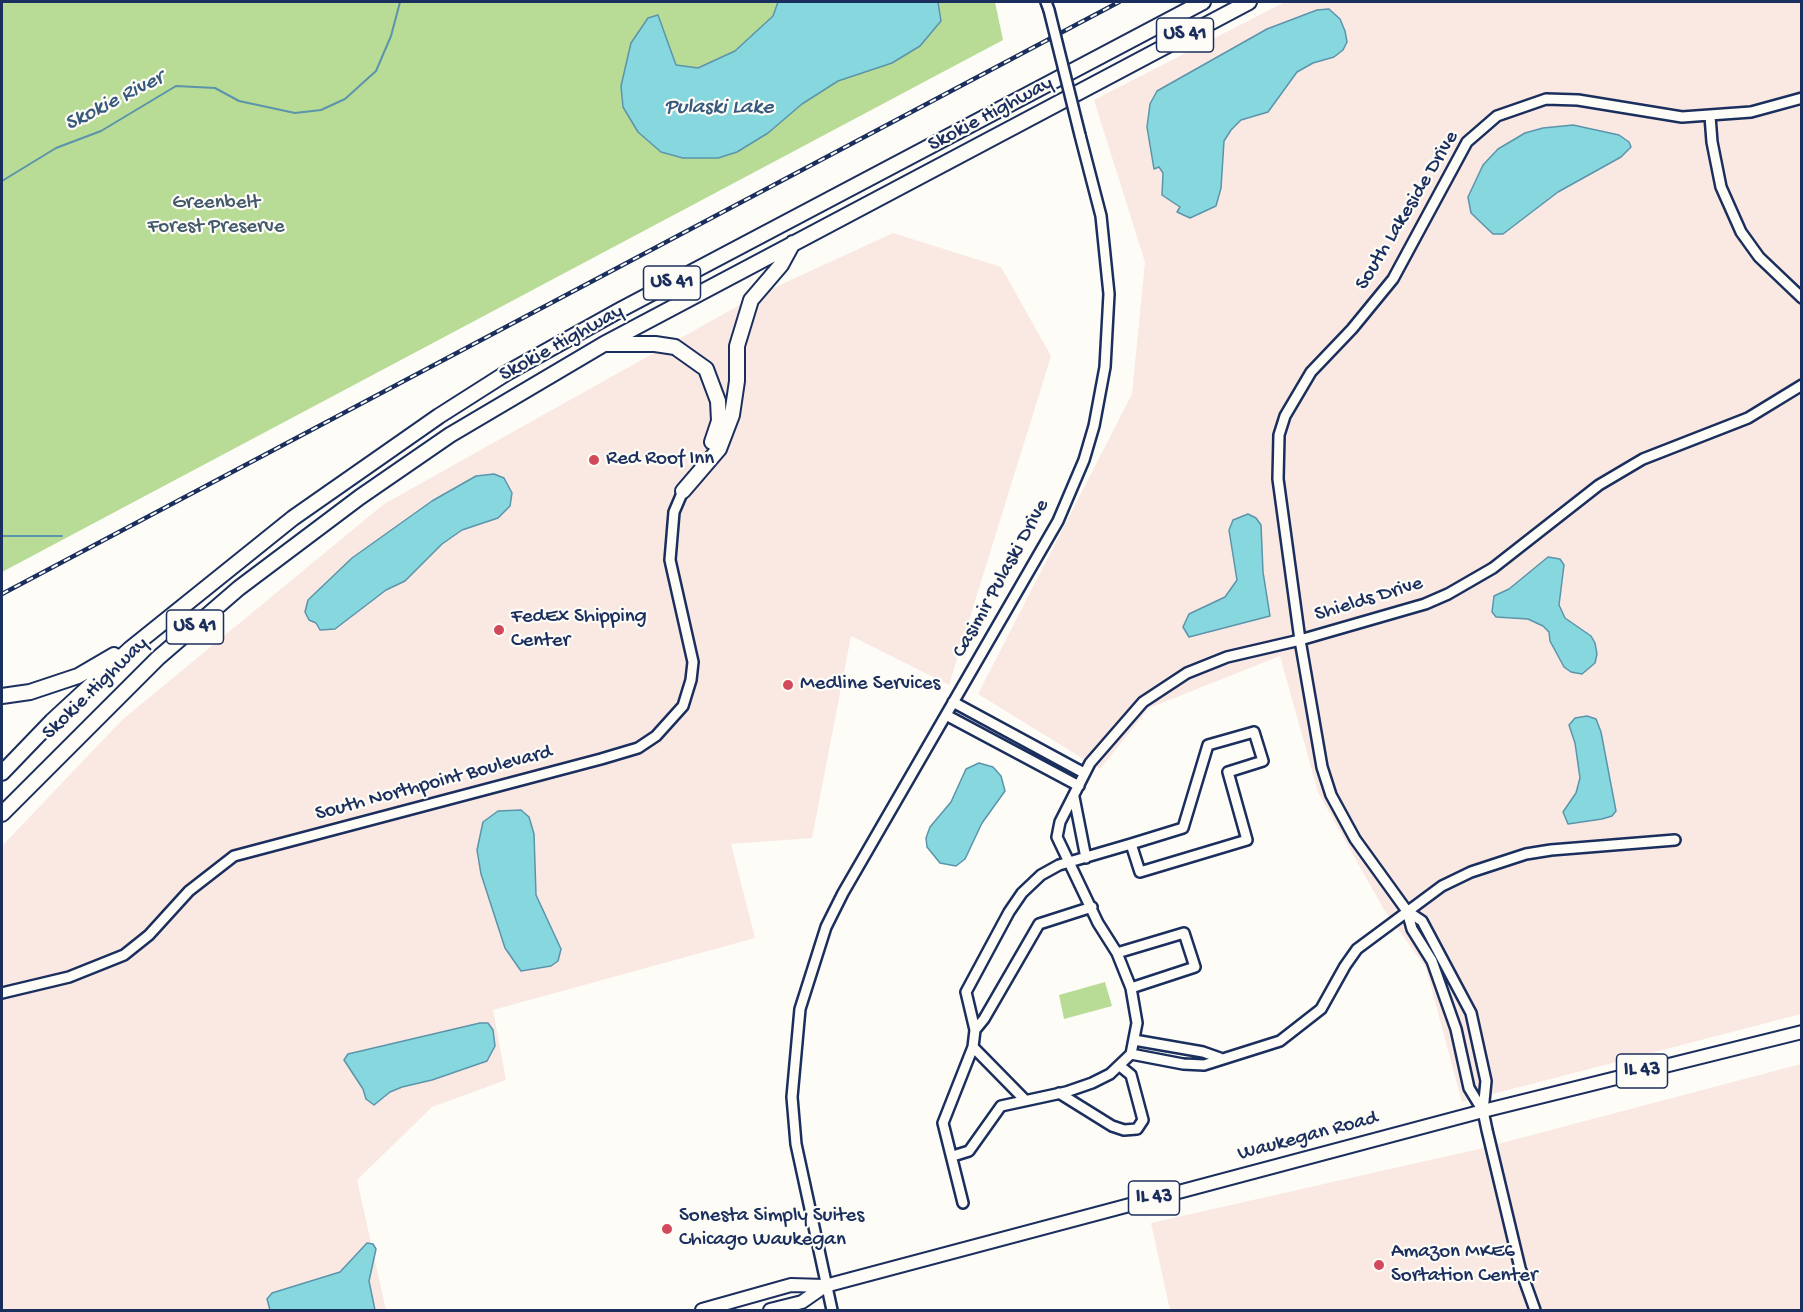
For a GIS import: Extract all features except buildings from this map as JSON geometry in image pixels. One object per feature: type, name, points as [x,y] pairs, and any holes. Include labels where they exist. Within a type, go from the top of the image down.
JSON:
[{"type":"highway","name":"Skokie Highway","points":[[2,773],[130,649],[255,548],[347,478],[505,374],[620,310],[1203,2]]},
{"type":"highway","name":"Skokie Highway","points":[[2,814],[158,658],[239,588],[409,463],[506,400],[603,344],[1249,2]]},
{"type":"highway","points":[[684,491],[719,448],[732,415],[737,381],[737,346],[751,300],[782,265],[793,243]]},
{"type":"highway","points":[[603,344],[655,344],[675,347],[706,369],[718,401],[719,421],[715,438],[684,491]]},
{"type":"highway","points":[[2,696],[30,692],[78,676],[100,665],[173,615]]},
{"type":"main road","name":"Waukegan Road","points":[[702,1311],[791,1285],[825,1286],[1483,1111],[1802,1032]]},
{"type":"main road","name":"Waukegan Road","points":[[770,1311],[802,1302],[825,1286]]},
{"type":"street","name":"Casimir Pulaski Drive","points":[[832,1311],[796,1144],[792,1097],[800,1009],[826,927],[843,892],[1058,521],[1083,460],[1096,416],[1109,332],[1107,259],[1101,216],[1047,6]]},
{"type":"street","name":"South Lakeside Drive","points":[[1483,1111],[1469,1088],[1456,1029],[1431,961],[1412,929],[1407,911],[1355,839],[1331,795],[1313,729],[1300,639],[1278,479],[1279,435],[1285,416],[1311,372],[1352,329],[1394,279],[1467,142],[1497,116],[1546,99],[1578,100],[1683,117],[1750,112],[1802,98]]},
{"type":"street","points":[[1710,116],[1712,142],[1721,187],[1741,232],[1759,257],[1802,298]]},
{"type":"street","name":"Shields Drive","points":[[1071,862],[1057,837],[1060,822],[1074,798],[1084,773],[1120,725],[1143,702],[1168,683],[1227,657],[1425,604],[1448,594],[1493,568],[1599,485],[1659,451],[1748,418],[1802,385]]},
{"type":"street","name":"South Northpoint Boulevard","points":[[2,993],[69,977],[124,956],[149,934],[189,891],[234,856],[601,759],[638,748],[656,736],[683,706],[691,680],[693,662],[670,560],[674,512],[684,491]]},
{"type":"street","points":[[953,702],[1084,773]]},
{"type":"street","points":[[946,715],[1079,786]]},
{"type":"street","points":[[963,1203],[943,1123],[973,1047],[975,1030],[966,992],[1009,912],[1022,893],[1041,876],[1059,865],[1183,828],[1208,745],[1254,732],[1263,761],[1228,772],[1247,840],[1140,872],[1131,844]]},
{"type":"street","points":[[1074,798],[1086,858]]},
{"type":"street","points":[[1131,1054],[1204,1065],[1220,1058],[1280,1041],[1303,1026],[1321,1009],[1344,966],[1357,949],[1442,886],[1472,872],[1526,854],[1676,840]]},
{"type":"street","points":[[952,1156],[969,1151],[1001,1106],[1092,1083],[1110,1074],[1131,1054],[1137,1023],[1131,988],[1117,953],[1071,862]]},
{"type":"street","points":[[975,1030],[984,1019],[1039,924],[1092,907]]},
{"type":"street","name":"South Lakeside Drive","points":[[1407,911],[1422,921],[1471,1013],[1486,1081],[1483,1111]]},
{"type":"street","points":[[1117,953],[1184,933],[1195,967],[1131,988]]},
{"type":"street","points":[[1134,1040],[1220,1058]]},
{"type":"street","points":[[973,1047],[1025,1100]]},
{"type":"street","points":[[1191,1064],[1193,1051]]},
{"type":"street","points":[[1059,1093],[1112,1126],[1124,1130],[1137,1129],[1143,1120],[1131,1075],[1120,1066]]},
{"type":"street","points":[[1483,1111],[1520,1268],[1535,1311]]},
{"type":"shaded area","points":[[1285,2],[1801,2],[1801,1014],[1462,1102],[1426,968],[1383,908],[1318,792],[1280,656],[1149,708],[1100,769],[978,694],[1132,394],[1145,262],[1094,100]]},
{"type":"shaded area","points":[[893,233],[1001,267],[1051,356],[949,685],[851,636],[812,838],[731,844],[755,938],[493,1010],[506,1080],[432,1107],[357,1180],[386,1310],[2,1310],[2,846],[122,720],[384,504],[754,297]]},
{"type":"shaded area","points":[[1801,1064],[1801,1310],[1170,1310],[1151,1223],[1479,1149]]},
{"type":"green space","name":"Greenbelt Forest Preserve","points":[[2,2],[995,2],[1003,40],[2,572]]},
{"type":"green space","points":[[1105,982],[1112,1006],[1064,1019],[1059,995]]},
{"type":"water","name":"Pulaski Lake","points":[[778,2],[938,2],[941,21],[920,46],[892,63],[838,81],[802,104],[768,133],[737,152],[718,158],[683,158],[661,152],[638,132],[623,107],[621,86],[631,43],[648,18],[658,15],[676,65],[698,68],[735,51],[773,16]]},
{"type":"water","points":[[1329,9],[1340,19],[1345,31],[1347,42],[1343,50],[1334,57],[1313,63],[1297,72],[1268,112],[1241,120],[1231,130],[1224,141],[1221,188],[1216,206],[1190,218],[1177,212],[1180,207],[1162,195],[1163,173],[1159,167],[1154,169],[1147,127],[1150,104],[1157,91],[1267,29],[1317,10]]},
{"type":"water","points":[[1573,125],[1619,135],[1629,142],[1631,147],[1621,157],[1558,192],[1503,234],[1493,234],[1471,213],[1468,197],[1483,165],[1498,149],[1525,133],[1543,128]]},
{"type":"water","points":[[494,474],[504,478],[512,493],[510,506],[498,518],[462,530],[442,544],[405,581],[386,590],[335,629],[320,630],[316,623],[309,620],[305,612],[308,600],[352,558],[432,501],[476,476]]},
{"type":"water","points":[[1248,514],[1256,518],[1261,525],[1263,572],[1270,616],[1189,637],[1183,627],[1189,614],[1225,597],[1237,580],[1229,530],[1233,520]]},
{"type":"water","points":[[1548,557],[1560,559],[1564,565],[1559,605],[1565,618],[1591,636],[1595,643],[1597,654],[1595,663],[1582,674],[1571,672],[1564,667],[1550,641],[1549,632],[1543,626],[1528,619],[1496,617],[1492,612],[1494,596],[1509,589]]},
{"type":"water","points":[[1587,716],[1596,719],[1601,732],[1616,811],[1612,816],[1602,819],[1568,824],[1563,812],[1576,793],[1580,778],[1575,743],[1569,725],[1575,718]]},
{"type":"water","points":[[979,763],[993,767],[1001,776],[1005,791],[982,823],[965,859],[956,866],[940,863],[927,847],[926,838],[930,827],[951,802],[966,769]]},
{"type":"water","points":[[521,810],[529,817],[534,834],[536,895],[561,949],[558,961],[551,966],[521,971],[505,948],[481,874],[477,850],[483,822],[498,811]]},
{"type":"water","points":[[488,1023],[493,1030],[495,1046],[487,1061],[432,1080],[402,1087],[390,1092],[374,1105],[366,1099],[363,1089],[344,1060],[348,1054]]},
{"type":"water","points":[[367,1243],[373,1244],[376,1249],[369,1281],[375,1310],[270,1310],[267,1299],[272,1293],[340,1272]]},
{"type":"waterway","name":"Skokie River","points":[[2,181],[56,148],[101,131],[176,86],[215,88],[239,101],[295,113],[321,110],[345,99],[376,71],[391,36],[400,2]]},
{"type":"waterway","name":"Skokie River","points":[[480,2],[486,2]]},
{"type":"waterway","points":[[2,536],[62,536]]},
{"type":"railway","points":[[2,594],[1119,2]]},
{"type":"place","name":"Red Roof Inn","points":[[594,460]]},
{"type":"place","name":"FedEx Shipping Center","points":[[499,630]]},
{"type":"place","name":"Medline Services","points":[[788,685]]},
{"type":"place","name":"Sonesta Simply Suites Chicago Waukegan","points":[[667,1229]]},
{"type":"place","name":"Amazon MKE6 Sortation Center","points":[[1379,1265]]}]
